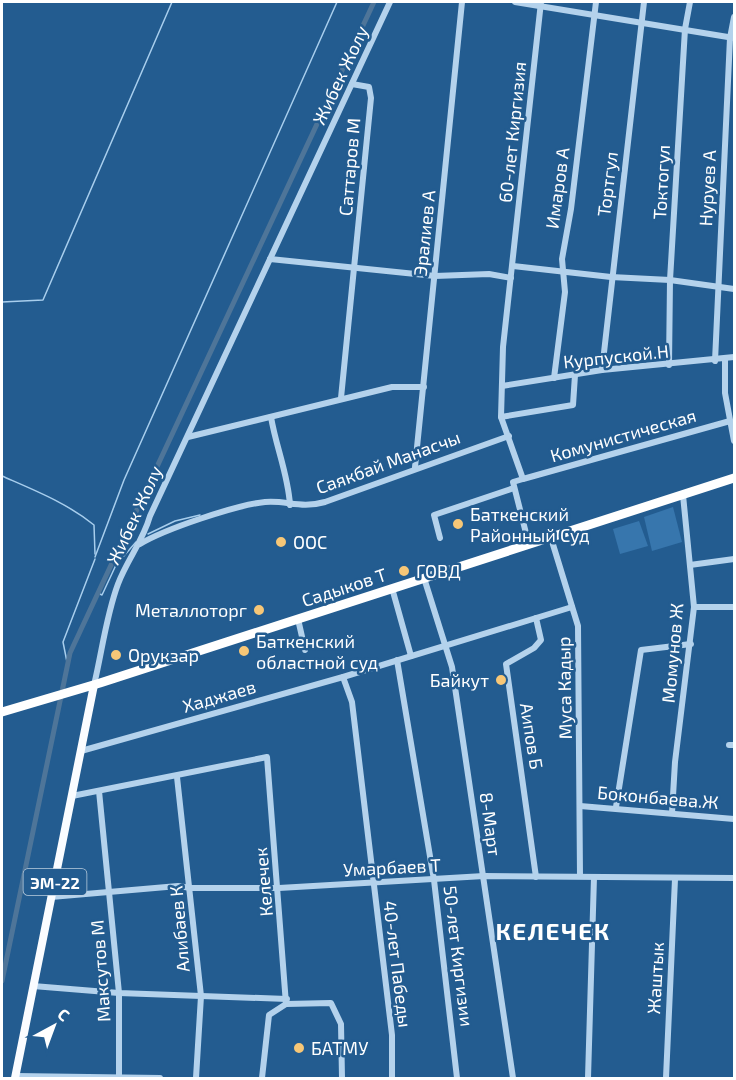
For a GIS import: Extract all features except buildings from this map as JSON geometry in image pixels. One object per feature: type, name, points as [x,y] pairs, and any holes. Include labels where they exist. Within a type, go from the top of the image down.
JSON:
[{"type":"highway","name":"Садыков Т","points":[[2,712],[97,684],[735,478]]},
{"type":"main road","name":"Жибек Жолу","points":[[16,1077],[81,751],[97,684]]},
{"type":"street","name":"Жибек Жолу","points":[[97,684],[117,586],[140,544],[150,516],[390,2]]},
{"type":"street","name":"Эралиев А","points":[[415,467],[462,2]]},
{"type":"street","points":[[515,2],[541,3],[733,38]]},
{"type":"street","name":"Имаров А","points":[[554,378],[565,292],[562,259],[571,208],[596,2]]},
{"type":"street","name":"Тортгул","points":[[602,370],[644,2]]},
{"type":"street","name":"Токтогул","points":[[669,365],[670,280],[685,29],[690,2]]},
{"type":"street","name":"60-лет Киргизия","points":[[501,417],[503,347],[541,3]]},
{"type":"street","name":"Нуруев А","points":[[715,361],[716,288],[735,17]]},
{"type":"street","name":"Саттаров М","points":[[341,398],[371,98],[369,87],[352,84]]},
{"type":"street","points":[[270,259],[435,276],[489,274],[511,279]]},
{"type":"street","points":[[513,266],[611,277],[670,280],[735,289]]},
{"type":"street","name":"Курпуской.Н","points":[[502,386],[602,370],[715,361],[735,357]]},
{"type":"street","points":[[725,359],[725,393],[735,441]]},
{"type":"street","points":[[529,545],[513,482],[523,479],[501,417],[573,405],[575,375]]},
{"type":"street","points":[[188,437],[392,387],[424,387]]},
{"type":"street","points":[[271,417],[277,449],[281,455],[288,485],[290,505]]},
{"type":"street","name":"Комунистическая","points":[[523,479],[730,421]]},
{"type":"street","name":"Саякбай Манасчы","points":[[140,544],[152,536],[265,502],[308,507],[415,467],[509,436]]},
{"type":"street","points":[[440,538],[434,515],[514,488]]},
{"type":"street","name":"Момунов Ж","points":[[672,813],[675,762],[694,607],[683,495]]},
{"type":"street","name":"Муса Кадыр","points":[[551,538],[578,626],[580,876]]},
{"type":"street","points":[[690,565],[735,559]]},
{"type":"street","name":"8-Март","points":[[424,578],[452,667],[513,1078]]},
{"type":"street","points":[[392,588],[411,656]]},
{"type":"street","points":[[694,607],[735,606]]},
{"type":"street","name":"Хаджаев","points":[[81,751],[343,677],[572,607]]},
{"type":"street","name":"Аипов Б","points":[[536,618],[541,640],[534,648],[506,664],[536,877]]},
{"type":"street","points":[[298,619],[305,650]]},
{"type":"street","points":[[616,807],[641,650],[691,644]]},
{"type":"street","name":"50-лет Киргизии","points":[[397,660],[434,880],[457,1078]]},
{"type":"street","name":"40-лет Пабеды","points":[[343,677],[352,702],[392,1035],[392,1078]]},
{"type":"street","name":"Келечек","points":[[177,777],[267,757],[286,1001]]},
{"type":"street","points":[[72,796],[177,777]]},
{"type":"street","name":"Алибаев К","points":[[177,777],[191,888],[201,996],[196,1078]]},
{"type":"street","name":"Максутов М","points":[[99,791],[119,993],[123,1078]]},
{"type":"street","name":"Боконбаева.Ж","points":[[579,806],[616,807],[735,819]]},
{"type":"street","name":"Умарбаев Т","points":[[51,897],[178,886],[279,888],[484,876],[735,878]]},
{"type":"street","points":[[588,1078],[594,877]]},
{"type":"street","name":"Жаштык","points":[[666,1078],[675,879]]},
{"type":"street","points":[[33,986],[119,993],[331,1003],[341,1024],[342,1078]]},
{"type":"street","points":[[262,1078],[269,1015],[286,1001]]},
{"type":"street","points":[[16,1077],[160,1078]]},
{"type":"shaded area","points":[[673,507],[682,542],[652,551],[644,517]]},
{"type":"shaded area","points":[[639,521],[648,546],[620,554],[613,529]]},
{"type":"waterway","points":[[2,302],[43,300],[172,2]]},
{"type":"waterway","points":[[95,557],[124,480],[337,2]]},
{"type":"waterway","points":[[2,981],[70,653],[374,2]]},
{"type":"waterway","points":[[2,476],[61,504],[94,525],[95,554]]},
{"type":"waterway","points":[[148,534],[175,521],[200,515]]},
{"type":"waterway","points":[[98,593],[102,595],[116,565],[136,542]]},
{"type":"waterway","points":[[67,662],[63,642],[95,559]]},
{"type":"place","name":"Баткенский Районный Суд","points":[[458,524]]},
{"type":"place","name":"ООС","points":[[281,542]]},
{"type":"place","name":"ГОВД","points":[[404,571]]},
{"type":"place","name":"Металлоторг","points":[[259,610]]},
{"type":"place","name":"Баткенский областной суд","points":[[244,651]]},
{"type":"place","name":"Орукзар","points":[[116,655]]},
{"type":"place","name":"Байкут","points":[[501,680]]},
{"type":"place","name":"БАТМУ","points":[[299,1048]]},
{"type":"district","name":"КЕЛЕЧЕК","points":[[553,930]]}]
